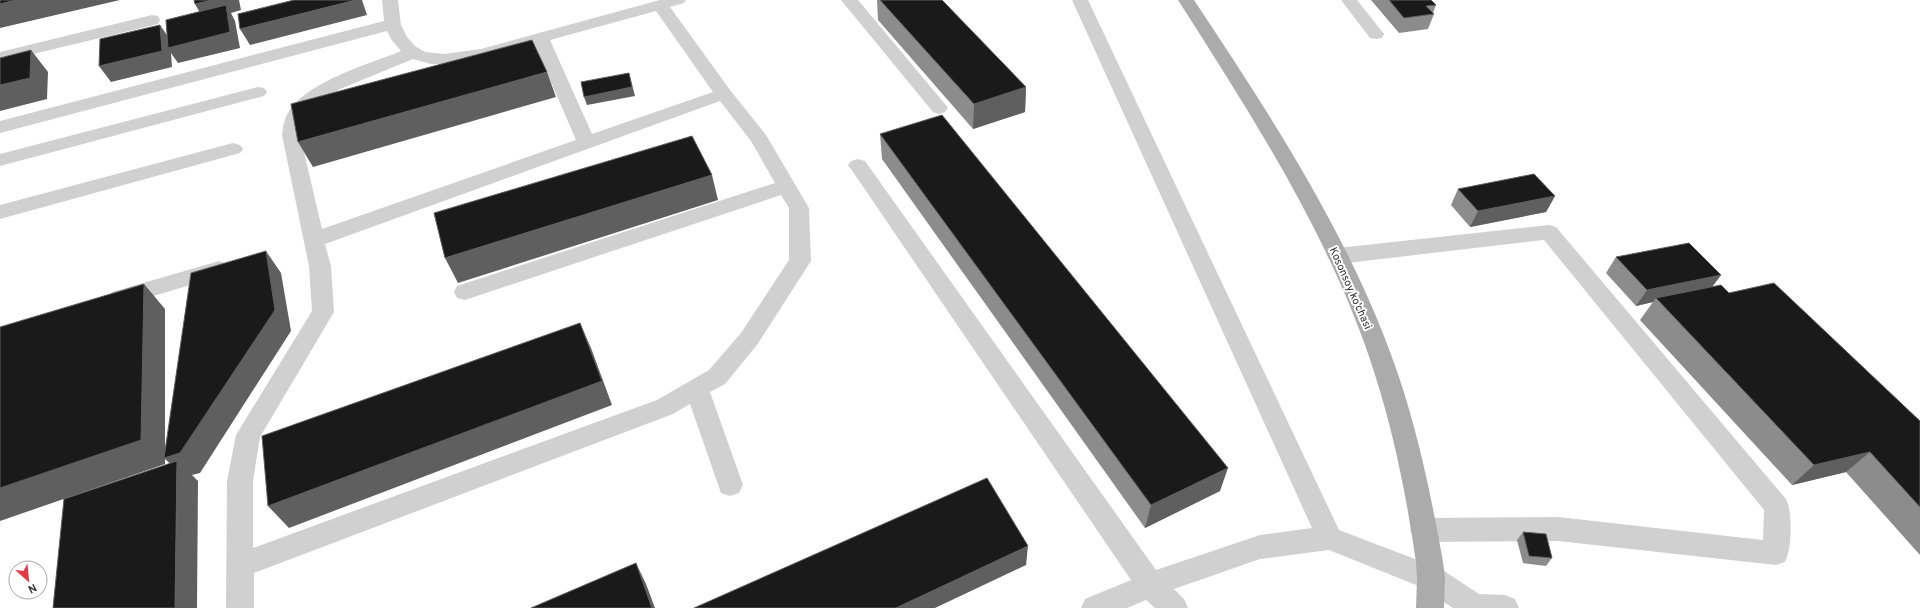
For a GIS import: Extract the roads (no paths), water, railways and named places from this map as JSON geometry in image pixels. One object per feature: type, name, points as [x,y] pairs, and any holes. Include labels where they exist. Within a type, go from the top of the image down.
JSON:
[{"type":"main road","name":"Kosonsoy ko’chasi","points":[[1186,0],[1237,76],[1274,139],[1338,256],[1356,295],[1390,381],[1414,470],[1431,578],[1430,608]]},
{"type":"street","points":[[239,566],[665,407],[717,377],[749,339],[800,261],[799,208],[759,139],[724,94],[697,54],[669,2],[457,60],[428,60],[404,46],[393,24],[390,0]]},
{"type":"street","points":[[849,0],[939,108]]},
{"type":"street","points":[[1080,0],[1330,538]]},
{"type":"street","points":[[1349,0],[1376,34]]},
{"type":"street","points":[[0,57],[152,20]]},
{"type":"street","points":[[0,127],[393,24]]},
{"type":"street","points":[[540,37],[587,143]]},
{"type":"street","points":[[240,608],[240,481],[248,435],[323,312],[320,266],[291,135],[296,115],[309,99],[332,86],[415,52]]},
{"type":"street","points":[[0,160],[258,92]]},
{"type":"street","points":[[314,240],[724,94]]},
{"type":"street","points":[[0,212],[233,149]]},
{"type":"street","points":[[858,165],[1150,585],[1174,608]]},
{"type":"street","points":[[465,292],[787,186]]},
{"type":"street","points":[[1338,256],[1550,232],[1777,507],[1776,553],[1558,529],[1423,530]]},
{"type":"street","points":[[98,304],[226,267]]},
{"type":"street","points":[[697,389],[730,485]]},
{"type":"street","points":[[1095,608],[1150,585],[1260,547],[1330,538],[1431,578],[1475,607],[1505,608]]}]
